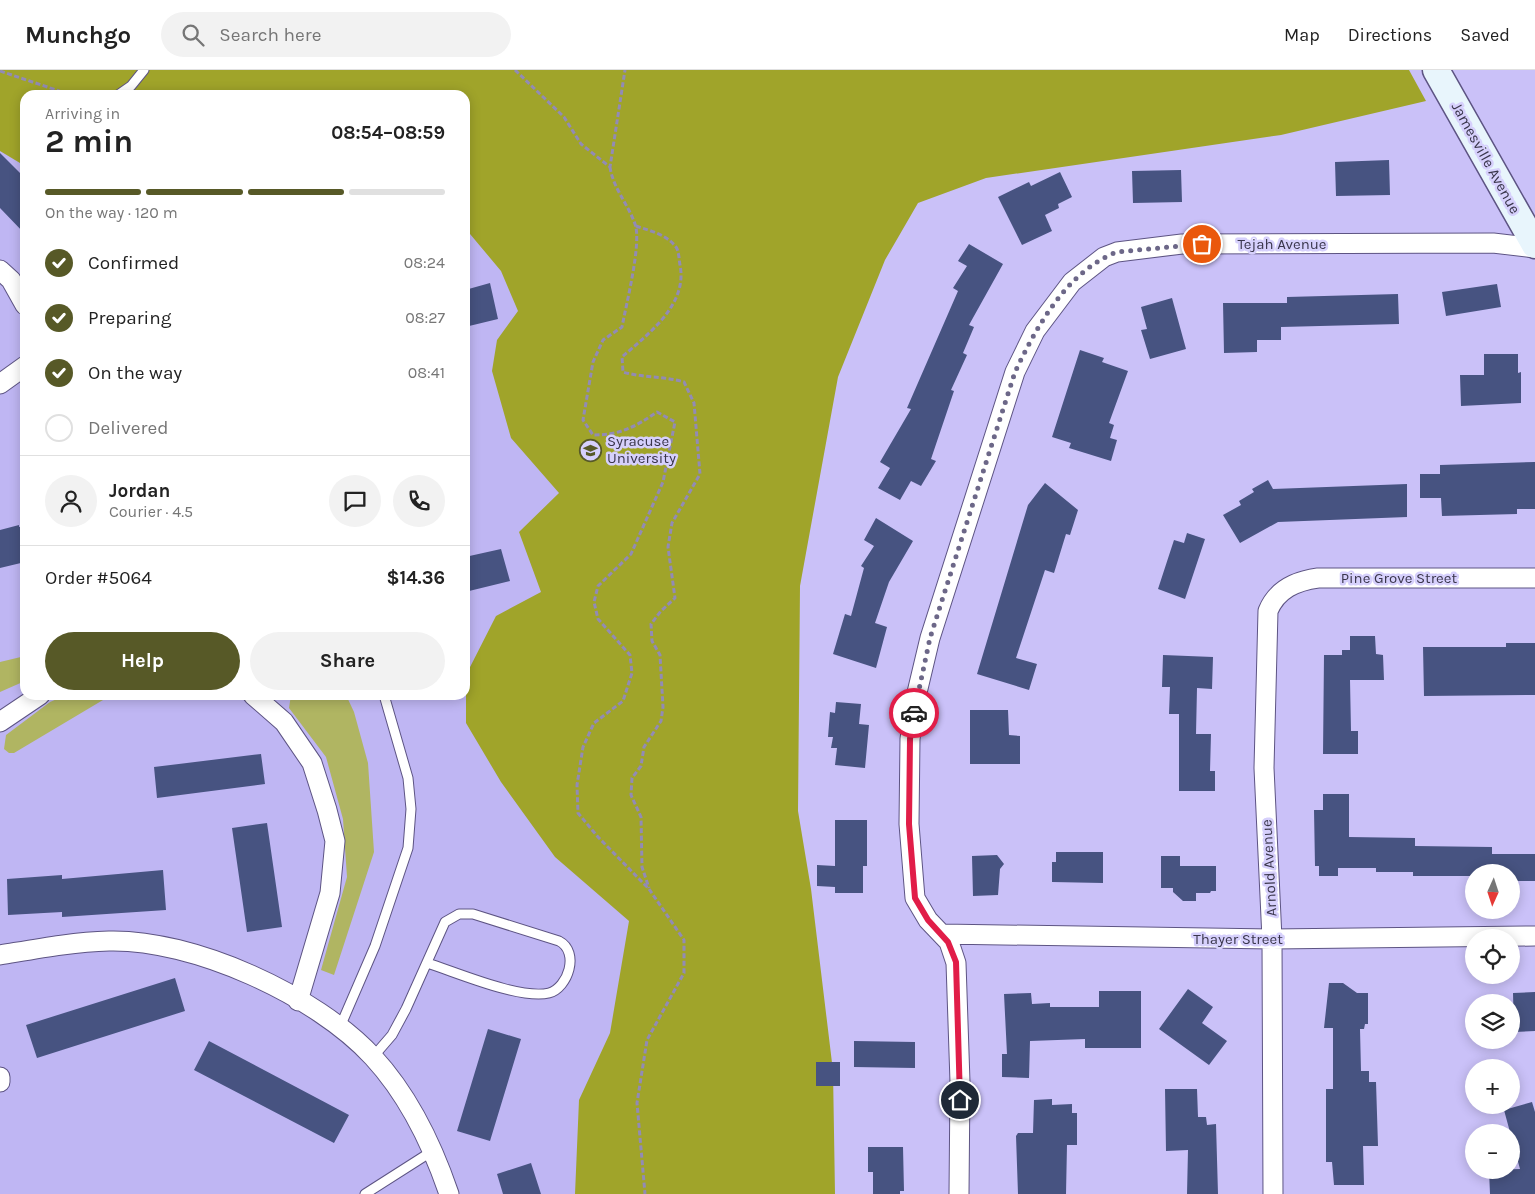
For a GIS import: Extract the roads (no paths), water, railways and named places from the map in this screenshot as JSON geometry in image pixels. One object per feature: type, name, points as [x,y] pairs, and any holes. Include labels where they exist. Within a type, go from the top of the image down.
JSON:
[{"type":"street","name":"Jamesville Avenue","points":[[1436,70],[1535,247]]},
{"type":"street","name":"Tejah Avenue","points":[[959,1194],[960,1082],[956,962],[948,942],[928,920],[915,898],[909,824],[910,739],[915,701],[930,638],[1015,372],[1035,331],[1072,282],[1104,257],[1117,252],[1182,244],[1493,243],[1535,247]]},
{"type":"street","points":[[0,270],[10,280],[20,297]]},
{"type":"street","points":[[0,384],[20,370]]},
{"type":"street","name":"Pine Grove Street","points":[[1271,603],[1280,592],[1301,580],[1318,578],[1535,578]]},
{"type":"street","name":"Arnold Avenue","points":[[1271,603],[1268,611],[1264,768],[1272,940],[1273,1194]]},
{"type":"street","points":[[0,722],[33,700]]},
{"type":"street","points":[[259,700],[284,722],[312,763],[328,810],[335,841],[330,893],[298,1001]]},
{"type":"street","name":"Thayer Street","points":[[942,934],[1272,940],[1535,936]]},
{"type":"street","points":[[0,955],[42,947],[110,941],[162,945],[199,954],[246,972],[340,1027],[373,1057],[410,1106],[434,1150],[449,1194]]},
{"type":"street","points":[[0,1077],[0,1082]]},
{"type":"lane","points":[[125,90],[144,70]]},
{"type":"lane","points":[[340,1027],[375,946],[408,848],[411,809],[408,778],[385,700]]},
{"type":"lane","points":[[373,1057],[392,1035],[445,922],[459,914],[473,914],[560,941],[568,948],[570,956],[570,967],[563,983],[560,987],[546,994],[528,994],[511,990],[427,963]]},
{"type":"lane","points":[[365,1194],[434,1150]]},
{"type":"place","name":"Syracuse University","points":[[591,450]]}]
